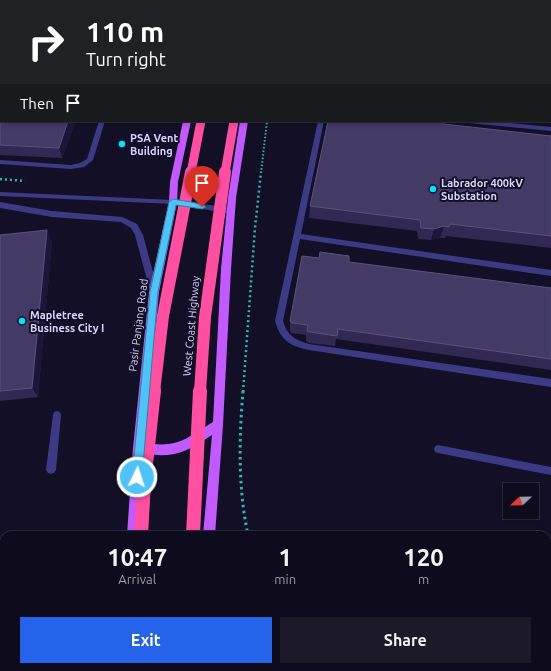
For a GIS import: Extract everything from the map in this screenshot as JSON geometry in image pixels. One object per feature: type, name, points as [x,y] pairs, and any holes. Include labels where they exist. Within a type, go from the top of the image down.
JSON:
[{"type":"highway","points":[[140,531],[144,482],[163,316],[202,122]]},
{"type":"highway","name":"West Coast Highway","points":[[193,531],[205,317],[234,122]]},
{"type":"main road","name":"Pasir Panjang Road","points":[[133,531],[139,448],[154,292],[173,202],[174,182],[187,122]]},
{"type":"main road","points":[[209,531],[218,425],[226,269],[233,192],[244,122]]},
{"type":"main road","points":[[139,448],[161,451],[171,450],[189,443],[218,425]]},
{"type":"lane","points":[[0,162],[71,167],[82,165],[90,160],[102,122]]},
{"type":"lane","points":[[321,122],[279,321],[280,328],[286,337],[293,343],[309,347],[551,383]]},
{"type":"lane","points":[[479,122],[551,129]]},
{"type":"lane","points":[[0,194],[173,202],[232,211]]},
{"type":"lane","points":[[0,205],[52,214],[122,220],[134,226],[139,235],[154,292]]},
{"type":"lane","points":[[296,236],[551,273]]},
{"type":"lane","points":[[51,470],[57,415]]},
{"type":"lane","points":[[438,449],[551,471]]},
{"type":"path","points":[[247,531],[244,512],[239,442],[255,228],[268,122]]},
{"type":"building","points":[[0,122],[68,122],[59,148],[0,145]]},
{"type":"building","name":"Labrador 400kV Substation","points":[[328,122],[443,122],[444,124],[551,136],[551,236],[450,224],[449,227],[444,226],[434,229],[421,228],[420,220],[310,206]]},
{"type":"building","name":"Mapletree Business City I","points":[[47,230],[32,388],[0,391],[0,235]]},
{"type":"building","points":[[320,252],[349,256],[349,262],[551,288],[551,359],[338,329],[337,336],[307,331],[308,325],[292,323],[290,321],[302,256],[319,258]]},
{"type":"place","name":"PSA Vent Building","points":[[122,144]]},
{"type":"place","name":"Labrador 400kV Substation","points":[[433,189]]},
{"type":"place","name":"Mapletree Business City I","points":[[22,321]]},
{"type":"route","points":[[137,477],[154,292],[173,202],[202,207]]}]
